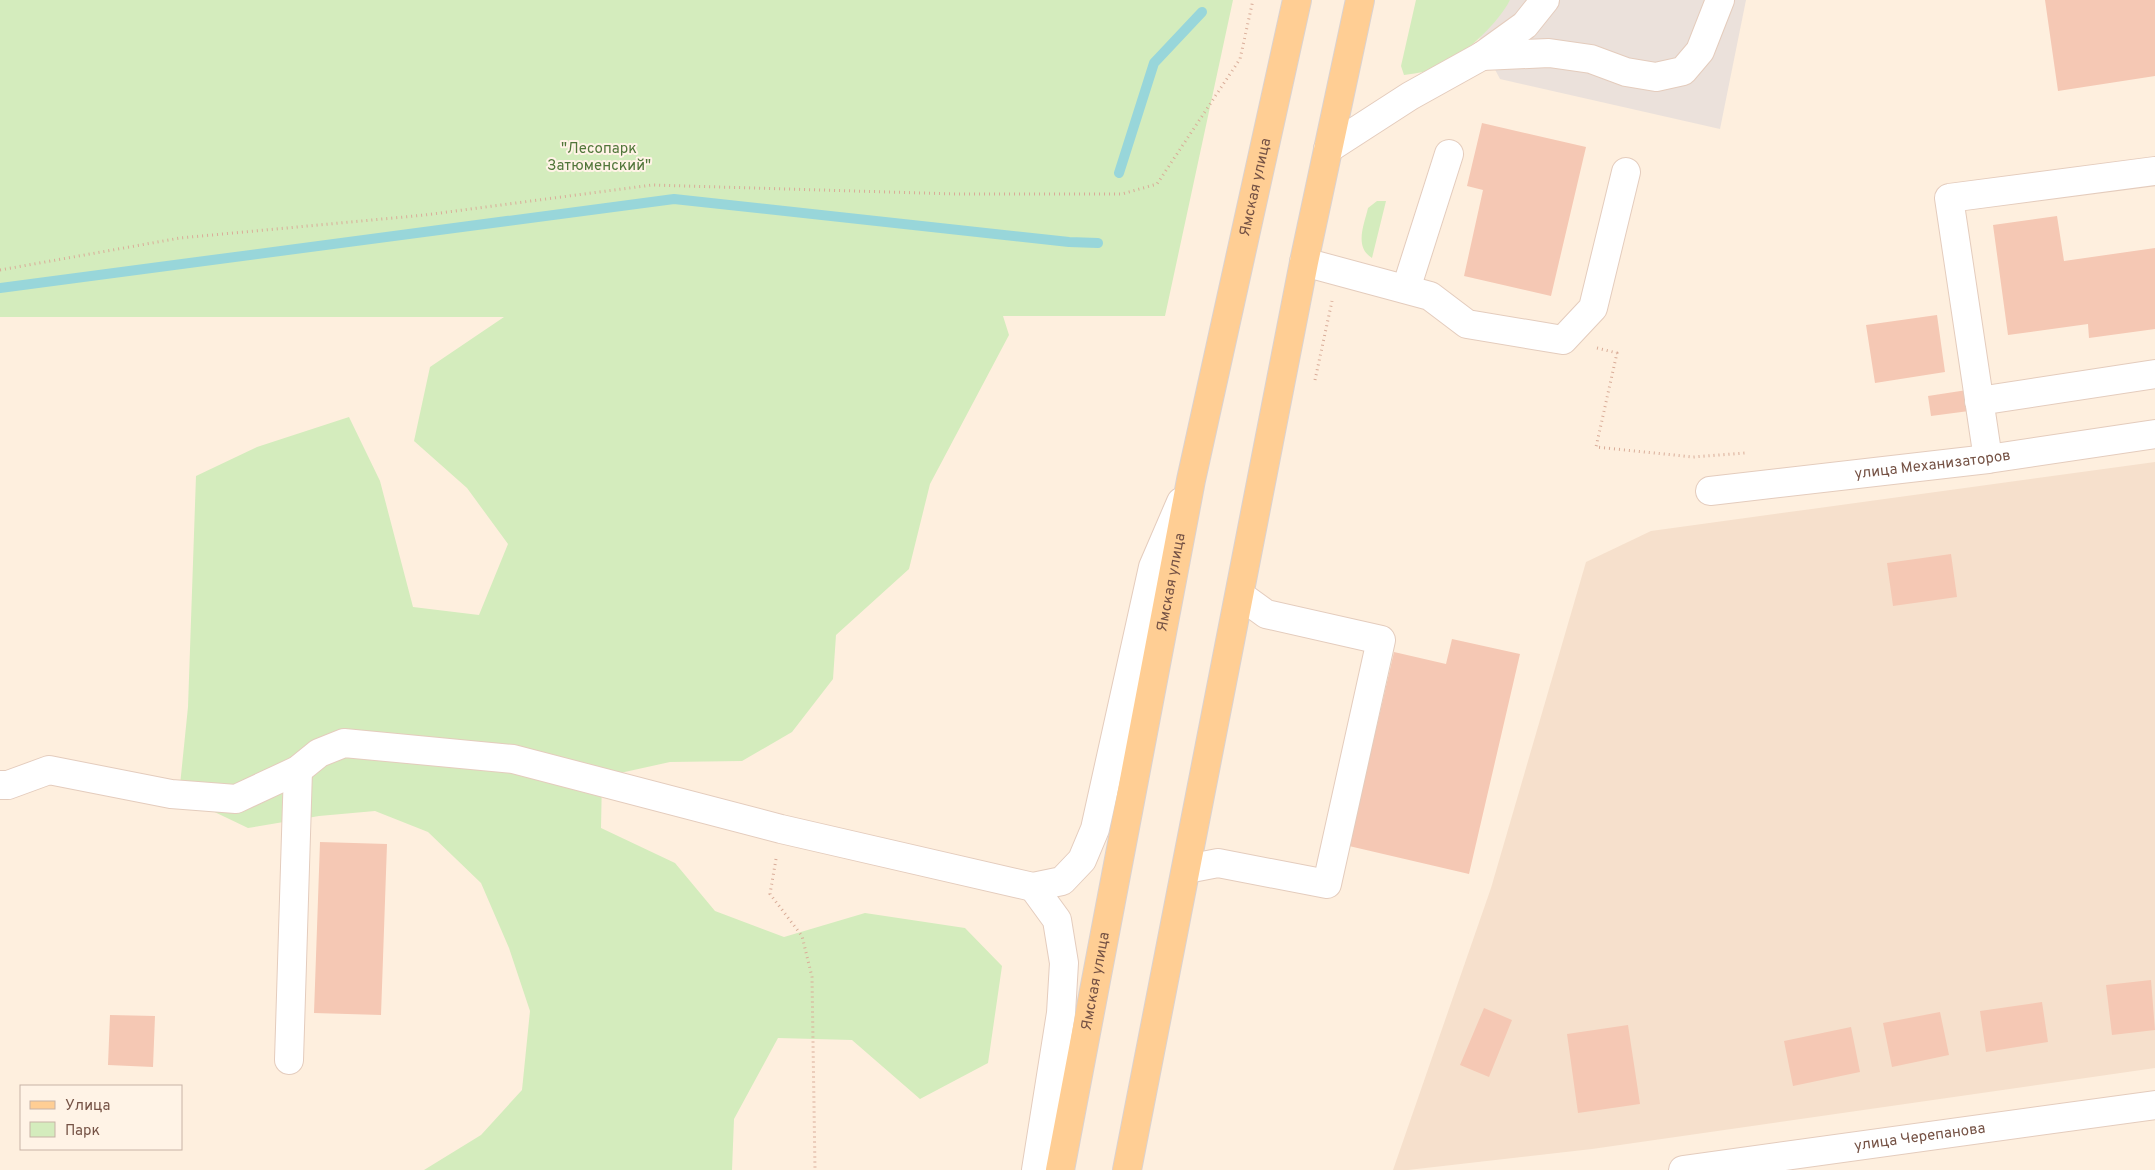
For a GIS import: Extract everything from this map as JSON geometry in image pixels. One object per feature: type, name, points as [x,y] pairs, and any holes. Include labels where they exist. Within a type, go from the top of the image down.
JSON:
[{"type":"main road","name":"Ямская улица","points":[[1060,1170],[1191,480],[1297,0]]},
{"type":"main road","points":[[1128,1170],[1304,262],[1360,0]]},
{"type":"street","points":[[1328,149],[1410,96],[1482,56],[1525,25],[1545,0]]},
{"type":"street","points":[[1482,56],[1549,53],[1591,59],[1626,72],[1656,77],[1683,70],[1700,51],[1720,0]]},
{"type":"street","points":[[1418,292],[1450,154]]},
{"type":"street","points":[[1988,459],[1949,198],[2155,171]]},
{"type":"street","points":[[1304,262],[1418,292],[1467,324],[1563,340],[1593,308],[1626,172]]},
{"type":"street","points":[[1979,401],[2155,374]]},
{"type":"street","name":"улица Механизаторов","points":[[1710,491],[1988,459],[2155,434]]},
{"type":"street","points":[[0,785],[8,785],[49,770],[171,794],[236,799],[298,770],[319,753],[344,743],[512,759],[781,828],[1033,888],[1062,881],[1082,860],[1096,829],[1153,567],[1191,480]]},
{"type":"street","points":[[1187,869],[1218,863],[1328,884],[1381,640],[1266,614],[1240,595]]},
{"type":"street","points":[[289,1060],[298,770]]},
{"type":"street","points":[[1033,888],[1057,920],[1064,963],[1061,1013],[1036,1170]]},
{"type":"street","name":"улица Черепанова","points":[[1683,1170],[2155,1105]]},
{"type":"path","points":[[0,270],[180,238],[425,214],[652,185],[956,194],[1122,194],[1157,184],[1240,59],[1253,0]]},
{"type":"path","points":[[1563,340],[1617,353],[1596,447],[1693,458],[1751,452]]},
{"type":"path","points":[[781,828],[770,894],[802,936],[812,977],[815,1170]]},
{"type":"shaded area","points":[[1510,0],[1746,0],[1720,129],[1500,79],[1479,39]]},
{"type":"shaded area","points":[[2155,462],[2155,1068],[1592,1149],[1408,1170],[1393,1170],[1491,888],[1586,562],[1651,531]]},
{"type":"green space","name":"\"Лесопарк Затюменский\"","points":[[0,0],[1233,0],[1165,316],[1003,316],[1009,335],[930,484],[909,569],[836,635],[833,679],[792,732],[742,761],[670,762],[602,777],[601,828],[675,863],[715,911],[784,937],[865,913],[965,928],[1002,966],[988,1063],[920,1099],[852,1040],[778,1038],[734,1119],[732,1170],[424,1170],[481,1135],[522,1090],[530,1011],[509,948],[481,883],[428,832],[375,811],[319,816],[248,828],[179,795],[188,707],[196,476],[257,447],[349,417],[380,481],[413,607],[479,615],[508,544],[467,488],[414,441],[430,367],[504,317],[0,317]]},
{"type":"green space","points":[[1416,0],[1510,0],[1490,27],[1454,59],[1436,68],[1404,75],[1401,66]]},
{"type":"green space","points":[[1377,201],[1386,201],[1372,258],[1363,248],[1362,235],[1368,208]]},
{"type":"building","points":[[2045,0],[2155,0],[2155,76],[2058,91]]},
{"type":"building","points":[[1482,123],[1586,147],[1551,296],[1464,276],[1483,190],[1467,186]]},
{"type":"building","points":[[2057,216],[2064,261],[2155,248],[2155,329],[2089,338],[2088,324],[2008,335],[1993,225]]},
{"type":"building","points":[[1937,315],[1945,372],[1875,383],[1866,325]]},
{"type":"building","points":[[1967,390],[1969,411],[1931,416],[1928,396]]},
{"type":"building","points":[[1951,554],[1957,597],[1893,606],[1887,563]]},
{"type":"building","points":[[1452,639],[1520,654],[1469,874],[1349,846],[1394,652],[1446,664]]},
{"type":"building","points":[[320,842],[387,844],[381,1015],[314,1013]]},
{"type":"building","points":[[2151,980],[2155,1030],[2112,1035],[2106,985]]},
{"type":"building","points":[[2042,1002],[2048,1042],[1986,1052],[1980,1011]]},
{"type":"building","points":[[1484,1008],[1512,1020],[1489,1077],[1460,1065]]},
{"type":"building","points":[[1940,1012],[1949,1055],[1892,1067],[1883,1023]]},
{"type":"building","points":[[110,1015],[155,1016],[153,1067],[108,1065]]},
{"type":"building","points":[[1628,1025],[1640,1104],[1578,1113],[1567,1034]]},
{"type":"building","points":[[1851,1027],[1860,1072],[1793,1086],[1784,1041]]},
{"type":"waterway","points":[[1119,173],[1154,63],[1202,12]]},
{"type":"waterway","points":[[0,288],[674,199],[1069,242],[1098,243]]}]
